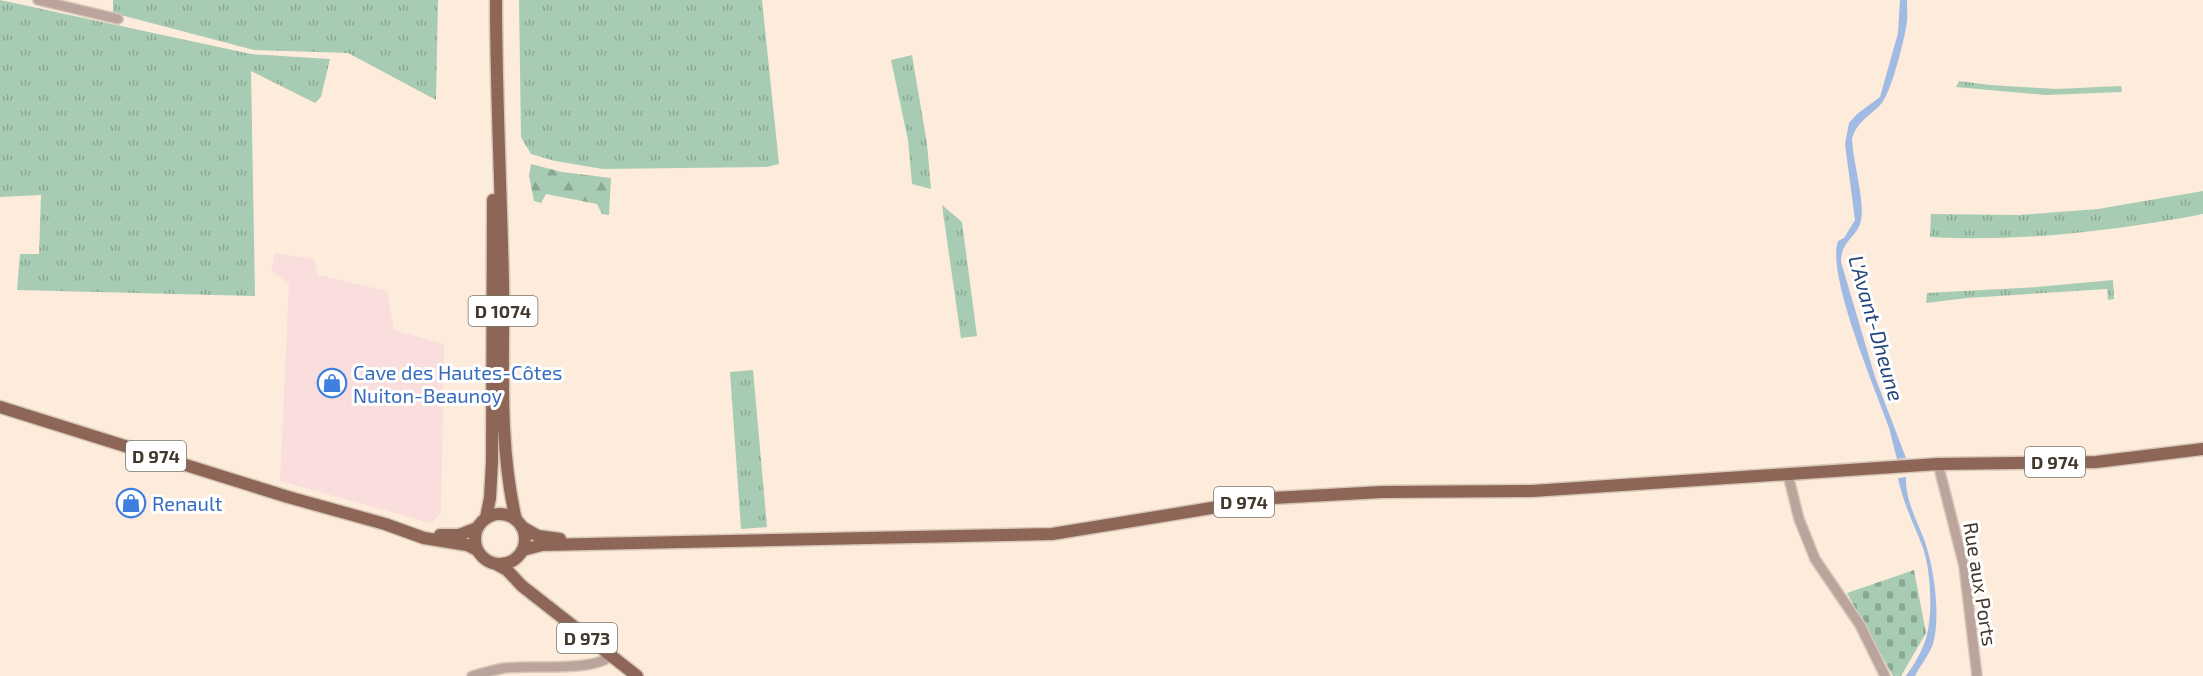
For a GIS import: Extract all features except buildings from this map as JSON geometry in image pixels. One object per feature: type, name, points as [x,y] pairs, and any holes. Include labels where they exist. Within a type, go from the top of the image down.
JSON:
[{"type":"main road","name":"D 1074","points":[[496,0],[496,100],[501,192],[503,422],[508,472],[519,524]]},
{"type":"main road","name":"D 1074","points":[[486,518],[490,498],[492,462],[496,100]]},
{"type":"main road","name":"D 974","points":[[0,407],[424,538],[467,545],[477,550]]},
{"type":"main road","name":"D 974","points":[[520,554],[542,545],[1052,534],[1273,498],[1382,492],[1532,492],[1938,464],[2097,462],[2203,450]]},
{"type":"main road","points":[[502,514],[519,524],[525,539],[520,554],[508,563],[498,565],[485,560],[477,550],[474,539],[477,528],[486,518],[502,514]]},
{"type":"main road","name":"D 974","points":[[519,524],[545,537],[597,544]]},
{"type":"main road","name":"D 974","points":[[409,532],[459,535],[477,528]]},
{"type":"main road","name":"D 973","points":[[520,554],[518,566],[526,582],[539,598]]},
{"type":"main road","name":"D 973","points":[[498,565],[637,676]]},
{"type":"street","points":[[38,0],[118,19]]},
{"type":"street","name":"Rue aux Ports","points":[[1938,464],[1964,566],[1977,676]]},
{"type":"street","points":[[1788,474],[1799,519],[1815,559],[1860,625],[1885,676]]},
{"type":"street","points":[[472,676],[502,669],[589,665],[605,661],[610,656]]},
{"type":"shaded area","points":[[275,253],[314,259],[318,275],[387,291],[394,330],[444,344],[441,513],[431,523],[280,481],[289,283],[271,271]]},
{"type":"green space","points":[[0,0],[251,54],[330,59],[321,97],[315,103],[251,71],[255,296],[17,290],[20,254],[39,254],[41,195],[0,197]]},
{"type":"green space","points":[[113,0],[438,0],[436,100],[348,53],[254,50],[113,13]]},
{"type":"green space","points":[[519,0],[762,0],[779,164],[767,167],[603,169],[555,161],[531,154],[521,137]]},
{"type":"green space","points":[[912,55],[927,144],[931,189],[912,184],[908,140],[891,60]]},
{"type":"green space","points":[[1959,81],[2056,89],[2121,86],[2122,92],[2045,95],[1956,87]]},
{"type":"green space","points":[[531,164],[562,172],[611,178],[609,215],[602,214],[597,204],[546,194],[541,203],[534,201],[529,176]]},
{"type":"green space","points":[[2203,191],[2203,214],[2169,220],[2067,234],[1998,238],[1930,237],[1931,214],[2019,215],[2098,209]]},
{"type":"green space","points":[[942,205],[962,222],[977,336],[961,338]]},
{"type":"green space","points":[[2113,280],[2114,299],[2108,300],[2107,289],[1967,298],[1926,303],[1927,293]]},
{"type":"green space","points":[[753,370],[767,527],[741,529],[730,372]]},
{"type":"green space","points":[[1914,570],[1926,633],[1901,676],[1893,676],[1847,593]]},
{"type":"water","points":[[1900,0],[1907,0],[1907,21],[1893,79],[1881,104],[1860,123],[1852,139],[1862,212],[1857,231],[1844,249],[1841,262],[1875,377],[1906,458],[1897,459],[1889,428],[1845,305],[1836,257],[1838,241],[1844,238],[1855,220],[1845,144],[1849,123],[1880,97],[1898,33]]},
{"type":"water","points":[[1906,477],[1909,501],[1931,563],[1936,605],[1933,644],[1915,676],[1906,676],[1927,634],[1930,596],[1926,558],[1898,478]]},
{"type":"place","name":"Cave des Hautes-Côtes Nuiton-Beaunoy","points":[[332,383]]},
{"type":"place","name":"Renault","points":[[131,503]]},
{"type":"water label","name":"L'Avant-Dheune","points":[[1877,328]]}]
